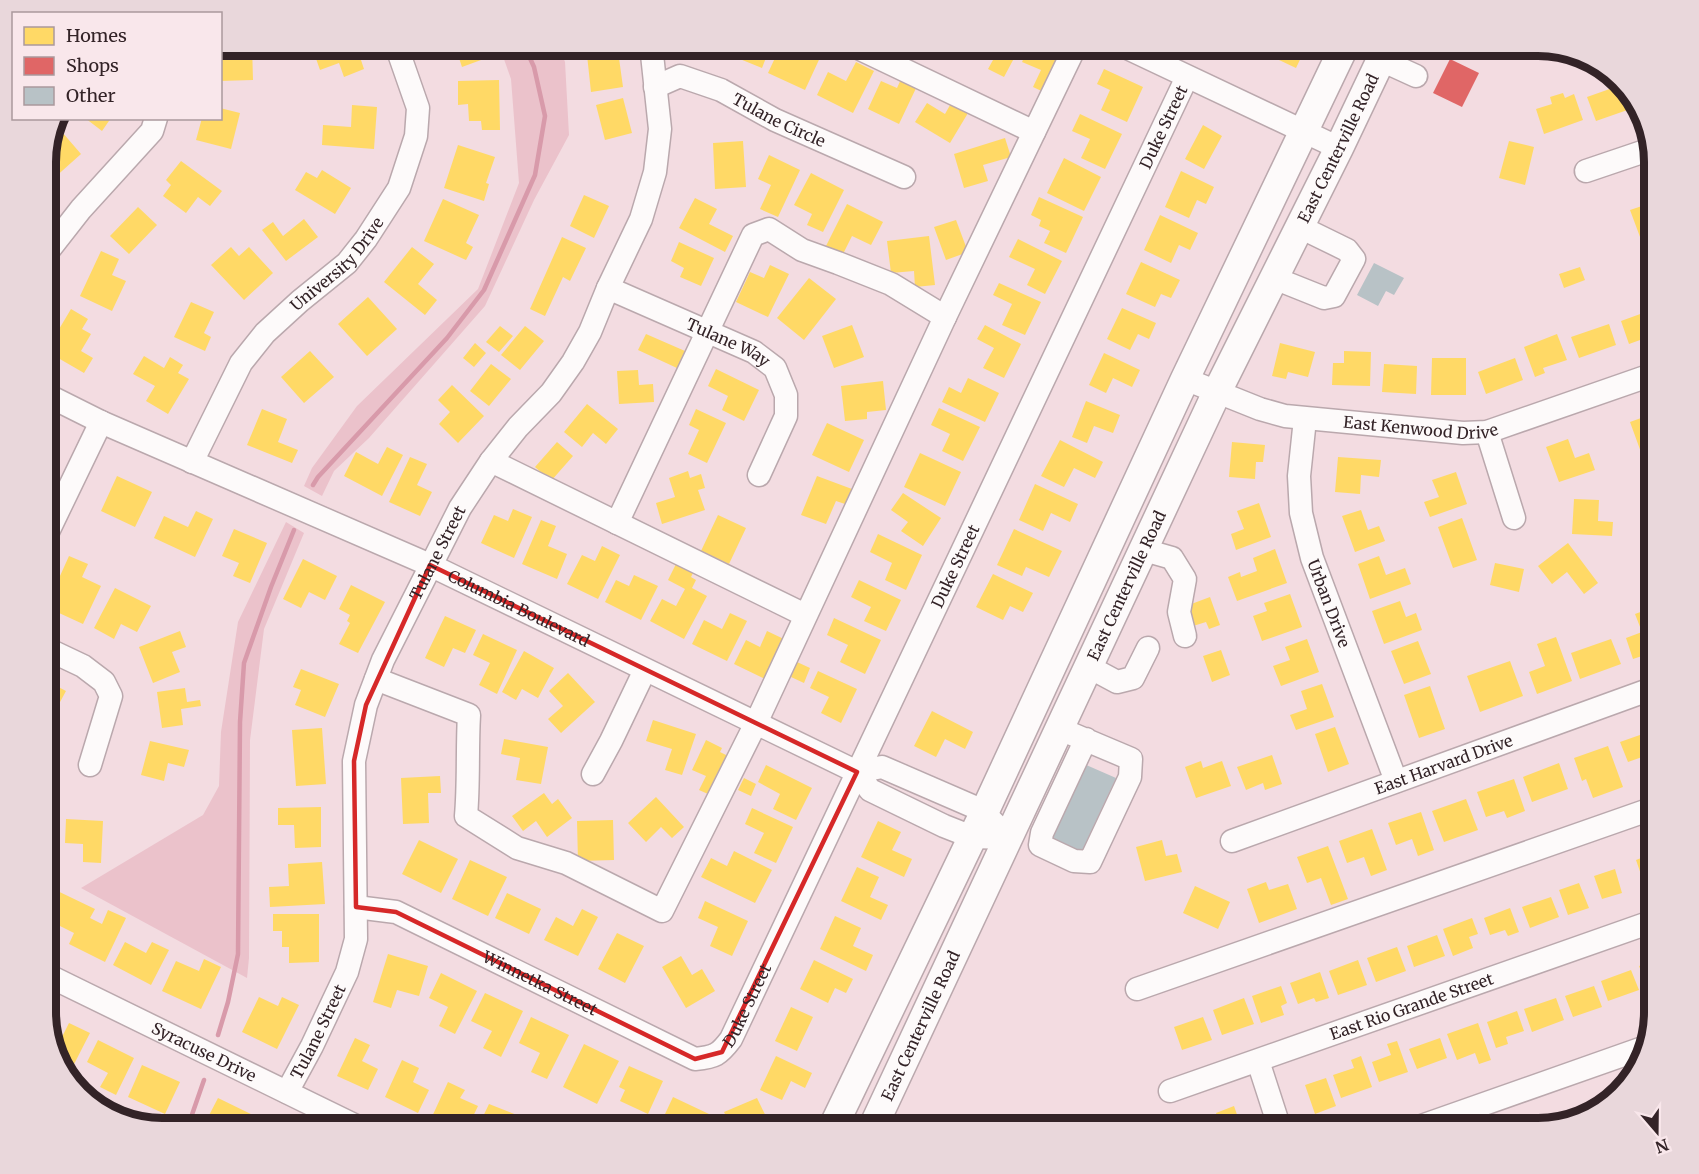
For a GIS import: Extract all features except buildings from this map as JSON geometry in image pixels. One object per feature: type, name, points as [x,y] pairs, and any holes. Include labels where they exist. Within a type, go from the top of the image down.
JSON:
[{"type":"main road","name":"East Centerville Road","points":[[837,1118],[978,825],[1185,379],[1340,56]]},
{"type":"main road","name":"East Centerville Road","points":[[877,1118],[1009,838],[1043,798],[1060,729],[1217,392],[1339,148],[1382,56]]},
{"type":"street","name":"University Drive","points":[[192,462],[241,363],[266,333],[300,301],[347,263],[366,239],[399,188],[416,136],[418,108],[400,56]]},
{"type":"street","name":"Tulane Street","points":[[287,1092],[347,972],[356,939],[354,761],[366,705],[383,660],[460,508],[491,461],[551,393],[573,362],[590,332],[641,219],[655,172],[660,129],[652,56]]},
{"type":"street","points":[[875,56],[1034,132]]},
{"type":"street","points":[[376,679],[469,715],[467,747],[469,789],[466,816],[518,848],[566,863],[662,911],[756,723],[945,317],[1071,56]]},
{"type":"street","points":[[1144,56],[1339,148]]},
{"type":"street","points":[[1389,56],[1416,76]]},
{"type":"street","name":"Tulane Circle","points":[[655,87],[680,76],[721,90],[775,120],[904,177]]},
{"type":"street","name":"Duke Street","points":[[722,1052],[731,1039],[1187,77]]},
{"type":"street","points":[[56,241],[81,209],[152,132],[155,120]]},
{"type":"street","points":[[1586,171],[1643,152]]},
{"type":"street","points":[[1274,278],[1324,298],[1334,296],[1354,259],[1347,250],[1300,227]]},
{"type":"street","points":[[617,523],[753,235],[769,229],[802,250],[891,284],[945,317]]},
{"type":"street","name":"Tulane Way","points":[[608,288],[754,352],[775,368],[786,395],[786,416],[759,475]]},
{"type":"street","name":"East Kenwood Drive","points":[[1185,379],[1260,409],[1285,416],[1463,434],[1487,432],[1644,377]]},
{"type":"street","name":"Columbia Boulevard","points":[[56,400],[101,422],[430,565],[857,772]]},
{"type":"street","name":"Urban Drive","points":[[1305,419],[1299,476],[1301,513],[1312,558],[1396,781]]},
{"type":"street","points":[[56,515],[101,422]]},
{"type":"street","points":[[1487,432],[1514,518]]},
{"type":"street","points":[[491,461],[805,615]]},
{"type":"street","points":[[1144,550],[1172,558],[1185,579],[1179,612],[1185,636]]},
{"type":"street","points":[[1089,667],[1117,682],[1133,678],[1148,648]]},
{"type":"street","points":[[56,653],[83,666],[104,682],[111,696],[90,765]]},
{"type":"street","points":[[593,774],[645,670]]},
{"type":"street","name":"East Harvard Drive","points":[[1232,841],[1644,692]]},
{"type":"street","points":[[1060,729],[1086,739],[1131,759],[1130,777],[1090,862],[1074,861],[1040,845],[1043,798],[1086,739]]},
{"type":"street","points":[[857,772],[882,768],[978,825],[1009,838]]},
{"type":"street","points":[[1137,989],[1644,812]]},
{"type":"street","name":"Winnetka Street","points":[[356,907],[396,912],[695,1059],[707,1058],[722,1052]]},
{"type":"street","name":"East Rio Grande Street","points":[[1170,1091],[1644,925]]},
{"type":"street","name":"Syracuse Drive","points":[[56,979],[340,1118]]},
{"type":"street","points":[[1444,1118],[1636,1050]]},
{"type":"street","points":[[1258,1061],[1276,1118]]},
{"type":"highlighted area","points":[[430,565],[857,772],[722,1052],[695,1059],[396,912],[356,907],[354,761],[366,705]]},
{"type":"shaded area","points":[[503,56],[563,56],[565,62],[569,135],[534,200],[485,306],[369,438],[334,471],[322,496],[304,486],[312,468],[357,406],[478,289],[519,183],[511,79]]},
{"type":"shaded area","points":[[286,522],[304,533],[264,629],[250,740],[247,978],[81,888],[203,815],[219,786],[221,732],[238,622]]},
{"type":"waterway","points":[[313,485],[447,338],[484,290],[535,175],[545,116],[534,67],[529,56]]},
{"type":"waterway","points":[[218,1035],[238,954],[240,722],[244,663],[294,530]]},
{"type":"waterway","points":[[191,1118],[204,1080]]}]
